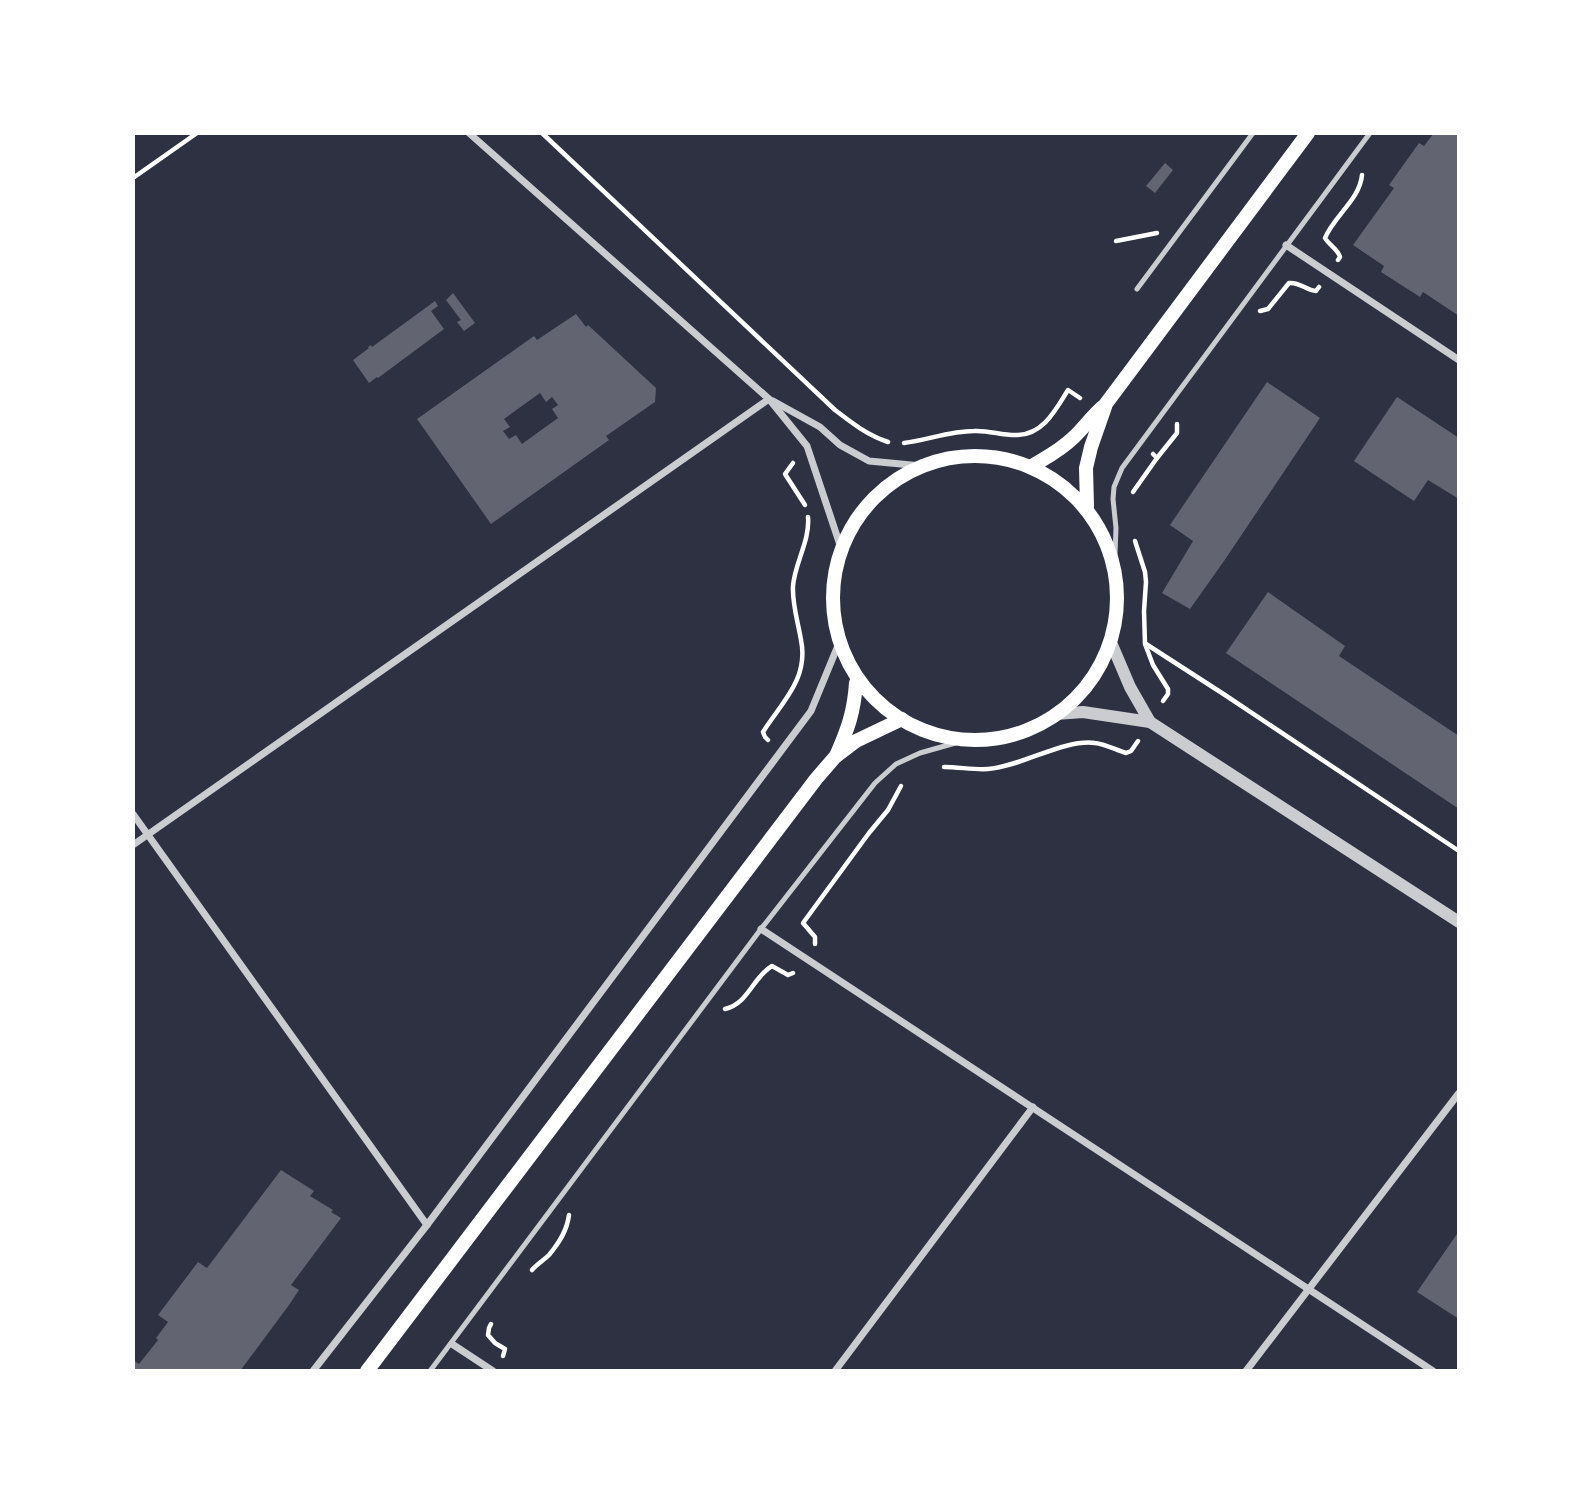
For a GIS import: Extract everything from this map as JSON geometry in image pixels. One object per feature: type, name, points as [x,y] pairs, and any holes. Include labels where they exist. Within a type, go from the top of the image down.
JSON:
[{"type":"main road","points":[[1032,466],[1055,453],[1105,405],[1308,133]]},
{"type":"main road","points":[[1087,508],[1086,478],[1090,447],[1105,405]]},
{"type":"main road","points":[[947,457],[1003,459],[1046,470],[1060,478],[1076,493],[1099,529],[1112,573],[1116,619],[1099,669],[1056,714],[1035,729],[1018,736],[997,741],[966,740],[922,730],[883,709],[867,695],[856,683],[839,643],[834,616],[834,588],[842,551],[853,525],[872,502],[922,466],[947,457]]},
{"type":"main road","points":[[835,757],[850,726],[856,683]]},
{"type":"main road","points":[[367,1371],[816,779],[835,757],[856,741],[902,719]]},
{"type":"street","points":[[469,133],[769,399],[807,446],[842,551]]},
{"type":"street","points":[[1286,245],[1459,360]]},
{"type":"street","points":[[769,399],[820,427],[840,445],[869,461],[922,466]]},
{"type":"street","points":[[133,845],[769,399]]},
{"type":"street","points":[[1110,640],[1130,687],[1150,722]]},
{"type":"street","points":[[313,1371],[427,1225],[811,711],[839,643]]},
{"type":"street","points":[[1056,714],[1083,712],[1150,722],[1459,922]]},
{"type":"street","points":[[133,814],[427,1225]]},
{"type":"street","points":[[761,929],[1433,1371]]},
{"type":"street","points":[[1246,1371],[1459,1094]]},
{"type":"street","points":[[835,1371],[1033,1107]]},
{"type":"street","points":[[452,1343],[494,1371]]},
{"type":"lane","points":[[1137,289],[1253,133]]},
{"type":"lane","points":[[1112,573],[1116,528],[1114,487],[1122,468],[1370,133]]},
{"type":"lane","points":[[430,1371],[761,929],[875,783],[896,764],[920,753],[966,740]]},
{"type":"path","points":[[133,178],[197,133]]},
{"type":"path","points":[[542,133],[835,410],[859,428],[890,443]]},
{"type":"path","points":[[1337,261],[1340,254],[1325,238],[1351,200]]},
{"type":"path","points":[[1116,241],[1160,233],[1172,242]]},
{"type":"path","points":[[904,443],[954,432],[974,431],[1017,436],[1032,433],[1048,421],[1069,390],[1077,396]]},
{"type":"path","points":[[820,427],[835,410]]},
{"type":"path","points":[[1131,495],[1172,440]]},
{"type":"path","points":[[781,751],[763,732],[801,674],[801,639],[795,613],[793,584],[809,527],[808,510],[785,474],[807,446]]},
{"type":"path","points":[[1146,448],[1157,458]]},
{"type":"path","points":[[1134,534],[1145,572],[1145,644],[1168,694]]},
{"type":"path","points":[[1145,644],[1459,851]]},
{"type":"path","points":[[937,767],[988,769],[1025,761],[1080,743],[1095,743],[1126,753],[1131,751]]},
{"type":"path","points":[[815,945],[815,937],[803,923],[888,810],[904,780]]},
{"type":"path","points":[[740,1003],[764,971],[772,967],[788,975],[794,973]]},
{"type":"path","points":[[527,1276],[562,1238]]},
{"type":"path","points":[[494,1318],[488,1335],[505,1349],[502,1356]]},
{"type":"building","points":[[1434,133],[1459,133],[1459,316],[1423,292],[1420,297],[1381,272],[1384,266],[1353,245],[1394,188],[1389,185],[1419,143],[1424,146]]},
{"type":"building","points":[[1165,163],[1173,170],[1155,193],[1146,186]]},
{"type":"building","points":[[453,293],[475,323],[464,331],[457,322],[461,320],[446,300]]},
{"type":"building","points":[[435,301],[438,306],[431,311],[444,329],[369,383],[353,360]]},
{"type":"building","points":[[576,314],[586,327],[588,325],[656,388],[655,402],[606,436],[609,440],[491,524],[417,419],[534,336],[537,340]],"holes":[[[540,393],[546,402],[552,397],[558,405],[552,409],[558,418],[522,444],[516,435],[509,439],[503,431],[510,427],[504,419]]]},
{"type":"building","points":[[1267,382],[1320,418],[1190,609],[1162,593],[1193,541],[1170,525]]},
{"type":"building","points":[[1397,397],[1459,438],[1459,499],[1428,480],[1414,501],[1354,461]]},
{"type":"building","points":[[1268,592],[1345,646],[1339,656],[1459,736],[1459,809],[1226,653]]},
{"type":"building","points":[[281,1170],[314,1191],[310,1196],[341,1218],[291,1285],[299,1290],[289,1305],[240,1371],[133,1371],[133,1360],[139,1364],[168,1322],[158,1315],[198,1262],[207,1268]]},
{"type":"building","points":[[1459,1231],[1459,1319],[1417,1292]]}]
